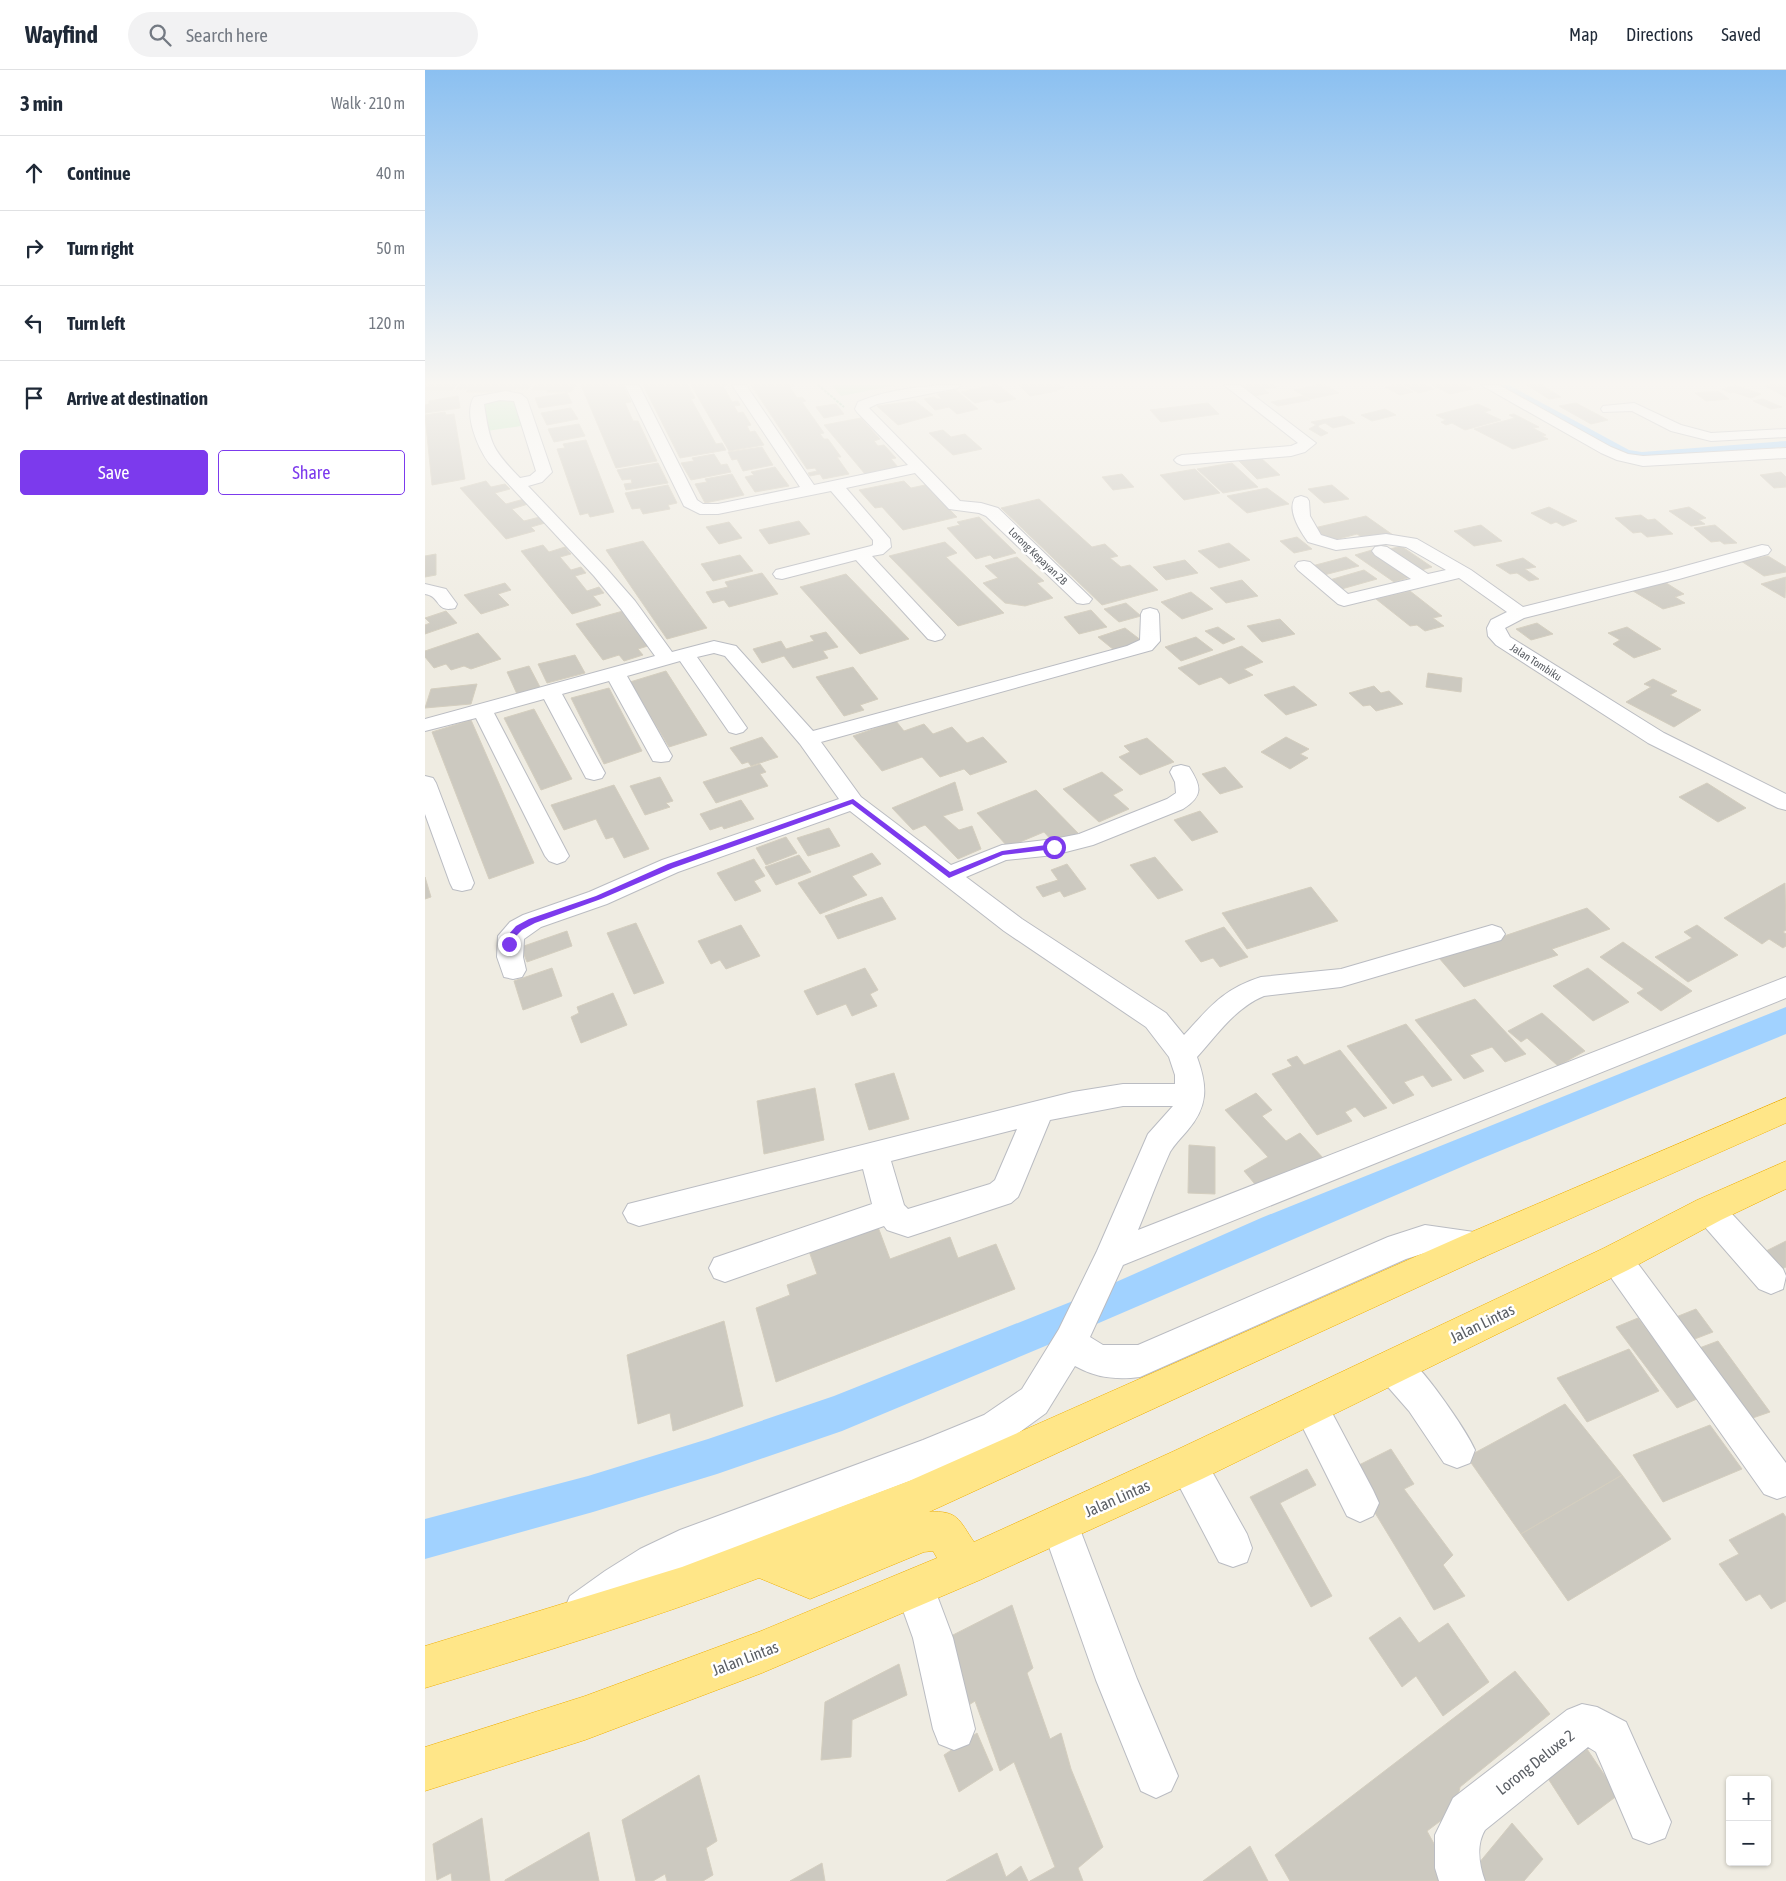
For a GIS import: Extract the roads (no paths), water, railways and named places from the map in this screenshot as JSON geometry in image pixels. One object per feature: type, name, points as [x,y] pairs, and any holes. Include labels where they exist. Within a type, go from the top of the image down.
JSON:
[{"type":"highway","points":[[425,1667],[565,1625],[682,1587],[915,1498],[1475,1246],[1786,1110]]},
{"type":"highway","name":"Jalan Lintas","points":[[425,1769],[585,1718],[762,1652],[966,1566],[1188,1465],[1393,1367],[1616,1259],[1709,1210],[1786,1174]]},
{"type":"highway","points":[[761,1558],[811,1579],[924,1532],[943,1531],[966,1566]]},
{"type":"street","points":[[504,470],[601,572],[736,728]]},
{"type":"street","points":[[518,484],[535,479],[544,472],[543,470]]},
{"type":"street","points":[[674,470],[690,503],[695,507],[708,510],[811,491],[911,470]]},
{"type":"street","points":[[796,470],[811,491]]},
{"type":"street","name":"Lorong Kepayan 2B","points":[[919,470],[955,506],[981,508],[992,512],[1083,599]]},
{"type":"street","points":[[782,574],[861,555],[877,550],[883,544],[881,539],[835,485]]},
{"type":"street","points":[[1301,501],[1305,524],[1314,538],[1336,545],[1386,539],[1404,541],[1461,572],[1511,604],[1517,614],[1673,575],[1762,550]]},
{"type":"street","points":[[1381,551],[1426,581]]},
{"type":"street","points":[[861,555],[935,635]]},
{"type":"street","points":[[1304,566],[1345,600],[1461,572]]},
{"type":"street","points":[[425,589],[442,594],[448,604]]},
{"type":"street","points":[[808,739],[1145,646],[1149,641],[1150,614]]},
{"type":"street","name":"Jalan Tombiku","points":[[1517,614],[1498,624],[1496,628],[1498,636],[1503,641],[1656,738],[1786,802]]},
{"type":"street","points":[[425,725],[721,646],[732,652],[808,739],[853,802],[1040,944],[1156,1020],[1182,1055],[1189,1074],[1190,1095],[1187,1111],[1159,1143],[1105,1268],[1071,1340],[1034,1401],[997,1427],[923,1458],[672,1553],[646,1565],[619,1582],[565,1625]]},
{"type":"street","points":[[615,673],[661,756]]},
{"type":"street","points":[[550,691],[595,773]]},
{"type":"street","points":[[482,710],[557,856]]},
{"type":"street","points":[[949,875],[1002,853],[1063,845],[1085,840],[1175,804],[1187,796],[1186,782],[1181,772]]},
{"type":"street","points":[[425,783],[462,883]]},
{"type":"street","points":[[513,970],[509,944],[511,936],[519,928],[532,921],[599,898],[670,866],[853,802]]},
{"type":"street","points":[[1182,1055],[1229,1004],[1243,994],[1261,987],[1341,978],[1491,934]]},
{"type":"street","points":[[1105,1268],[1786,986]]},
{"type":"street","points":[[639,1213],[1073,1103],[1123,1095],[1190,1095]]},
{"type":"street","points":[[874,1153],[890,1211],[898,1220],[908,1223],[1000,1194],[1007,1188],[1039,1112]]},
{"type":"street","points":[[1709,1210],[1771,1279]]},
{"type":"street","points":[[725,1268],[890,1211]]},
{"type":"street","points":[[1071,1340],[1095,1360],[1113,1364],[1140,1361],[1399,1247],[1425,1239],[1445,1240],[1475,1246]]},
{"type":"street","points":[[1616,1259],[1777,1481]]},
{"type":"street","points":[[1393,1367],[1421,1399],[1457,1450]]},
{"type":"street","points":[[1310,1406],[1360,1503]]},
{"type":"street","points":[[1188,1465],[1233,1548]]},
{"type":"street","points":[[1059,1524],[1117,1680],[1156,1776]]},
{"type":"street","points":[[915,1588],[933,1638],[954,1729]]},
{"type":"street","name":"Lorong Deluxe 2","points":[[1462,1881],[1458,1868],[1457,1835],[1469,1814],[1582,1725],[1597,1728],[1611,1737],[1649,1822]]},
{"type":"street","points":[[425,1784],[464,1758]]},
{"type":"water","points":[[1786,1007],[1786,1034],[1473,1162],[1050,1344],[842,1431],[717,1474],[593,1512],[425,1559],[425,1519],[588,1476],[708,1439],[834,1396],[1073,1301],[1261,1218]]}]
